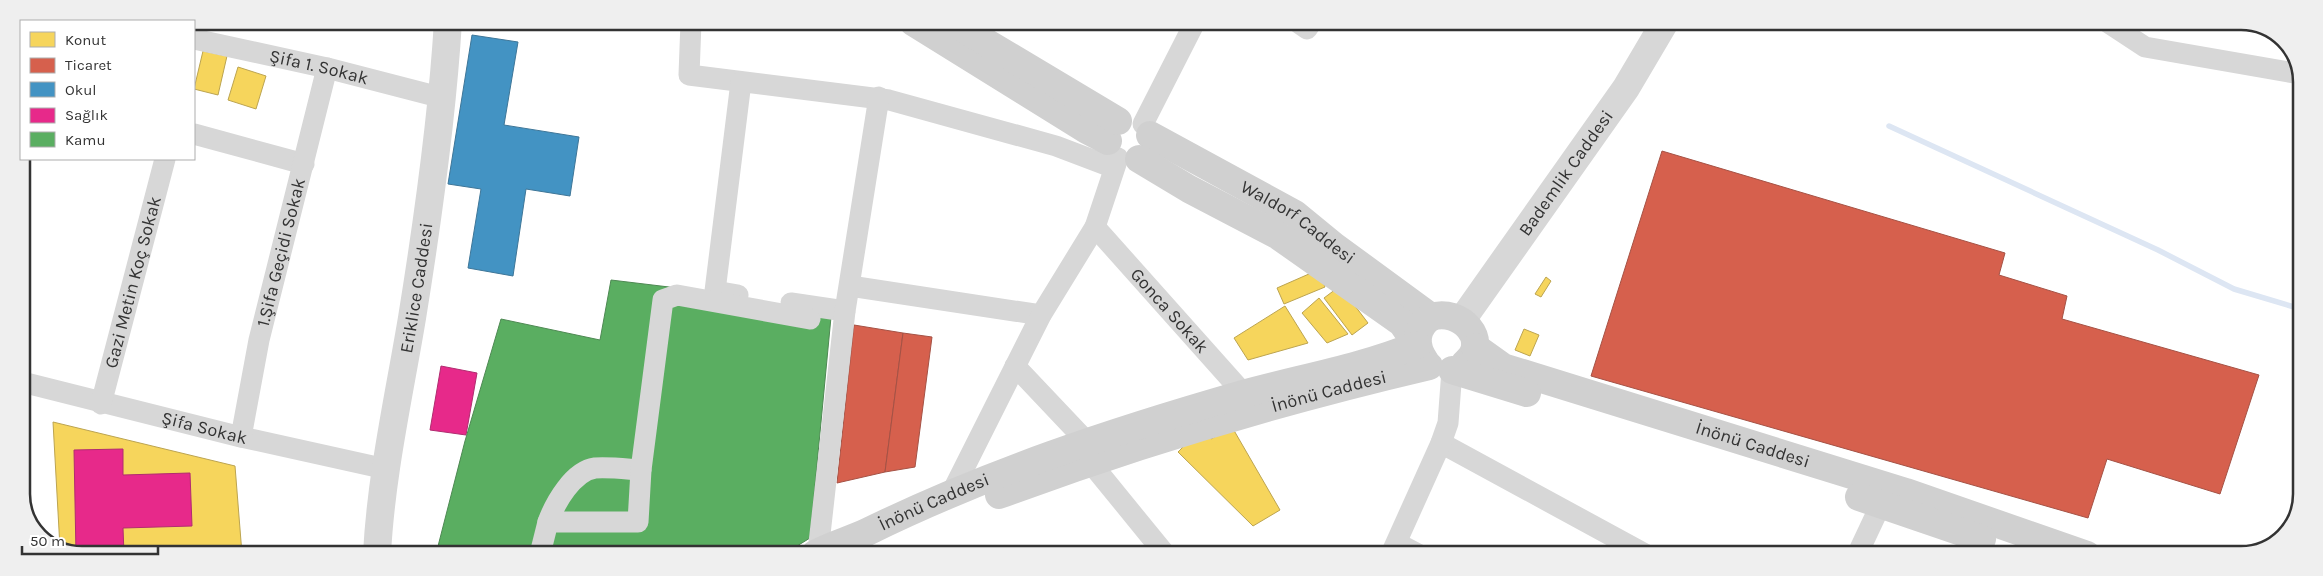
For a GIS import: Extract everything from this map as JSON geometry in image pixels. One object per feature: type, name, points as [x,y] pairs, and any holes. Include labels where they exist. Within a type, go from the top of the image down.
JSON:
[{"type":"main road","name":"Waldorf Caddesi","points":[[926,30],[1087,130],[1127,144],[1296,214],[1334,246],[1444,317]]},
{"type":"main road","name":"Waldorf Caddesi","points":[[963,30],[1189,189],[1277,234],[1402,323],[1433,361]]},
{"type":"main road","points":[[1444,317],[1471,330],[1475,347],[1469,360],[1433,361],[1419,330],[1444,317]]},
{"type":"main road","name":"İnönü Caddesi","points":[[1475,347],[1503,367],[1906,492],[2061,546]]},
{"type":"main road","name":"İnönü Caddesi","points":[[851,546],[933,520],[1088,452],[1244,394],[1390,356],[1433,361],[1881,504],[2002,546]]},
{"type":"main road","name":"İnönü Caddesi","points":[[851,546],[924,504],[951,494],[1088,452],[1433,361]]},
{"type":"street","name":"Eriklice Caddesi","points":[[378,546],[386,469],[427,228],[443,98],[447,30]]},
{"type":"street","points":[[691,30],[689,76],[879,97],[1056,146],[1127,144]]},
{"type":"street","points":[[951,494],[1041,315],[1096,227],[1127,144],[1191,30]]},
{"type":"street","name":"Bademlik Caddesi","points":[[1444,317],[1626,88],[1660,30]]},
{"type":"street","points":[[2119,30],[2145,47],[2292,73]]},
{"type":"street","name":"Şifa 1. Sokak","points":[[195,39],[327,68],[443,98]]},
{"type":"street","name":"1.Şifa Geçidi Sokak","points":[[241,437],[259,340],[327,68]]},
{"type":"street","points":[[741,82],[715,291],[845,311]]},
{"type":"street","points":[[817,546],[845,311],[879,97]]},
{"type":"street","points":[[195,134],[304,164]]},
{"type":"street","name":"Gazi Metin Koç Sokak","points":[[101,404],[165,160]]},
{"type":"street","name":"Gonca Sokak","points":[[1096,227],[1244,394]]},
{"type":"street","points":[[850,286],[1041,315]]},
{"type":"street","points":[[548,522],[638,522],[641,470],[663,300],[677,295],[810,319]]},
{"type":"street","points":[[1395,546],[1442,443],[1448,422],[1433,361]]},
{"type":"street","points":[[1015,366],[1088,452],[1159,546]]},
{"type":"street","name":"Şifa Sokak","points":[[30,384],[101,404],[386,469]]},
{"type":"street","points":[[1442,443],[1630,546]]},
{"type":"street","points":[[542,546],[548,522],[561,495],[572,481],[593,468],[641,470]]},
{"type":"street","points":[[1861,546],[1881,504]]},
{"type":"building: Konut","points":[[203,51],[227,56],[218,95],[195,89]]},
{"type":"building: Konut","points":[[238,67],[266,76],[256,109],[228,100]]},
{"type":"building: Konut","points":[[1318,270],[1325,287],[1284,304],[1277,288]]},
{"type":"building: Konut","points":[[1546,277],[1551,281],[1541,297],[1535,294]]},
{"type":"building: Konut","points":[[1340,286],[1368,323],[1352,335],[1324,298]]},
{"type":"building: Konut","points":[[1319,298],[1348,334],[1327,343],[1302,313]]},
{"type":"building: Konut","points":[[1285,306],[1308,343],[1248,360],[1234,338]]},
{"type":"building: Konut","points":[[1524,329],[1539,335],[1530,356],[1515,350]]},
{"type":"building: Konut","points":[[53,422],[235,466],[241,546],[82,546],[60,541]]},
{"type":"building: Konut","points":[[1232,427],[1280,510],[1253,526],[1178,452],[1197,433],[1206,434],[1211,439]]},
{"type":"building: Ticaret","points":[[1662,151],[2005,253],[1999,275],[2067,296],[2062,319],[2259,375],[2220,494],[2107,459],[2088,518],[1591,376]]},
{"type":"building: Ticaret","points":[[854,325],[903,333],[885,472],[837,483]]},
{"type":"building: Ticaret","points":[[903,333],[932,337],[915,467],[885,472]]},
{"type":"building: Okul","points":[[472,35],[518,42],[504,125],[579,137],[570,196],[526,189],[513,276],[468,268],[481,189],[448,184]]},
{"type":"building: Sağlık","points":[[687,305],[724,310],[716,368],[736,371],[730,412],[711,409],[692,546],[652,546]]},
{"type":"building: Sağlık","points":[[755,325],[800,332],[778,486],[732,479],[742,408],[734,407],[738,381],[747,382]]},
{"type":"building: Sağlık","points":[[441,366],[477,373],[466,435],[430,430]]},
{"type":"building: Sağlık","points":[[123,449],[123,475],[190,473],[192,526],[123,528],[124,546],[76,545],[74,450]]},
{"type":"building: Sağlık","points":[[461,459],[506,470],[489,546],[441,546]]},
{"type":"building: Sağlık","points":[[792,460],[812,462],[807,508],[799,507],[798,519],[771,517],[773,491],[789,493]]},
{"type":"building: Kamu","points":[[611,280],[669,287],[831,317],[810,538],[797,546],[438,546],[465,441],[501,319],[600,340]]},
{"type":"waterway","points":[[1889,126],[2158,250],[2234,289],[2293,307]]}]
